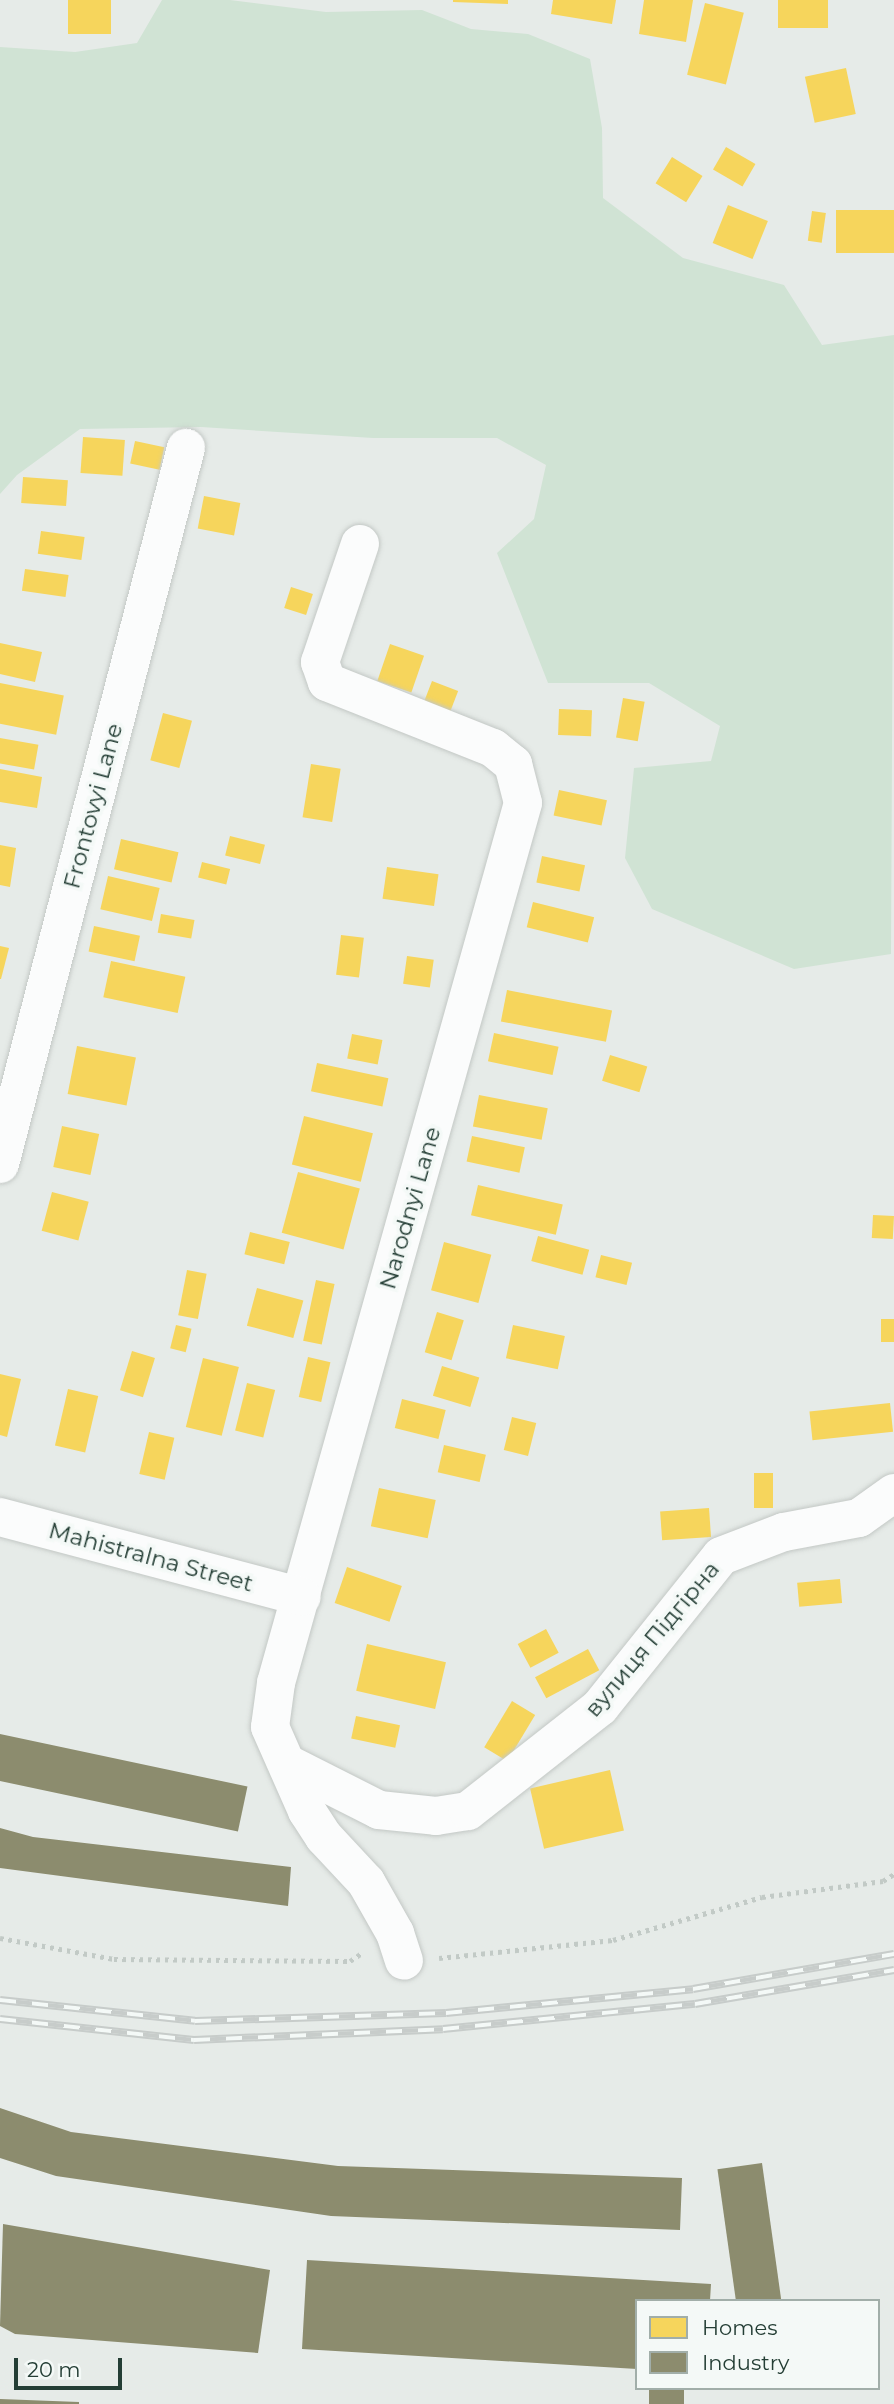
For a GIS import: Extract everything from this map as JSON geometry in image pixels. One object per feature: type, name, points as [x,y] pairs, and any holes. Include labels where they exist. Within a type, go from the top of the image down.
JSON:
[{"type":"street","name":"Frontovyi Lane","points":[[0,1164],[186,448]]},
{"type":"street","name":"Narodnyi Lane","points":[[360,544],[320,662],[327,682],[493,748],[513,764],[523,803],[276,1683],[270,1727],[307,1811],[324,1838],[366,1882],[399,1947]]},
{"type":"street","name":"вулиця Підгірна","points":[[288,1764],[379,1810],[436,1816],[468,1811],[600,1707],[721,1556],[784,1532],[859,1518],[894,1493]]},
{"type":"street","name":"Mahistralna Street","points":[[0,1517],[302,1597]]},
{"type":"path","points":[[0,1938],[114,1959],[350,1961],[399,1947],[613,1940],[762,1897],[883,1881],[894,1874]]},
{"type":"green space","points":[[162,0],[230,0],[326,12],[422,10],[471,29],[528,34],[590,59],[602,128],[603,198],[683,258],[784,285],[822,345],[894,335],[891,954],[794,969],[652,909],[625,858],[634,768],[711,761],[720,726],[649,683],[548,683],[497,553],[534,519],[546,465],[497,438],[373,438],[201,427],[80,429],[17,475],[0,494],[0,47],[75,52],[137,43]]},
{"type":"building: Homes","points":[[68,0],[111,0],[111,34],[68,34]]},
{"type":"building: Homes","points":[[508,0],[508,4],[453,2]]},
{"type":"building: Homes","points":[[553,0],[616,0],[612,24],[551,14]]},
{"type":"building: Homes","points":[[644,0],[693,0],[686,42],[639,34]]},
{"type":"building: Homes","points":[[778,0],[828,0],[828,28],[778,28]]},
{"type":"building: Homes","points":[[705,3],[744,13],[726,84],[687,75]]},
{"type":"building: Homes","points":[[846,68],[856,114],[815,123],[805,77]]},
{"type":"building: Homes","points":[[726,147],[755,164],[742,187],[713,170]]},
{"type":"building: Homes","points":[[672,157],[703,176],[686,202],[656,183]]},
{"type":"building: Homes","points":[[728,205],[768,221],[753,259],[713,243]]},
{"type":"building: Homes","points":[[836,210],[894,210],[894,253],[836,253]]},
{"type":"building: Homes","points":[[812,211],[826,213],[822,243],[808,241]]},
{"type":"building: Homes","points":[[83,437],[125,440],[122,476],[80,473]]},
{"type":"building: Homes","points":[[135,441],[164,447],[160,470],[130,463]]},
{"type":"building: Homes","points":[[23,477],[68,480],[66,506],[21,503]]},
{"type":"building: Homes","points":[[204,496],[240,503],[234,535],[198,528]]},
{"type":"building: Homes","points":[[41,531],[85,537],[81,560],[38,554]]},
{"type":"building: Homes","points":[[25,569],[69,575],[66,597],[22,591]]},
{"type":"building: Homes","points":[[291,587],[313,594],[306,615],[284,608]]},
{"type":"building: Homes","points":[[0,643],[42,652],[35,682],[0,674]]},
{"type":"building: Homes","points":[[390,644],[424,656],[411,693],[377,681]]},
{"type":"building: Homes","points":[[432,681],[458,691],[450,712],[424,702]]},
{"type":"building: Homes","points":[[0,683],[64,695],[56,735],[0,724]]},
{"type":"building: Homes","points":[[623,698],[645,702],[638,741],[616,737]]},
{"type":"building: Homes","points":[[559,709],[592,710],[591,736],[558,735]]},
{"type":"building: Homes","points":[[163,713],[192,721],[179,768],[150,760]]},
{"type":"building: Homes","points":[[0,738],[38,745],[34,769],[0,763]]},
{"type":"building: Homes","points":[[311,764],[341,769],[332,822],[303,817]]},
{"type":"building: Homes","points":[[0,769],[42,777],[37,808],[0,802]]},
{"type":"building: Homes","points":[[559,790],[607,800],[602,826],[554,815]]},
{"type":"building: Homes","points":[[230,836],[265,845],[260,864],[225,855]]},
{"type":"building: Homes","points":[[121,839],[178,852],[172,882],[114,869]]},
{"type":"building: Homes","points":[[0,845],[16,848],[10,887],[0,885]]},
{"type":"building: Homes","points":[[542,856],[585,865],[579,892],[536,882]]},
{"type":"building: Homes","points":[[202,862],[230,869],[226,885],[198,878]]},
{"type":"building: Homes","points":[[387,867],[438,874],[434,906],[383,899]]},
{"type":"building: Homes","points":[[108,876],[160,888],[152,921],[100,909]]},
{"type":"building: Homes","points":[[533,902],[594,917],[588,942],[527,927]]},
{"type":"building: Homes","points":[[161,914],[194,920],[191,939],[158,933]]},
{"type":"building: Homes","points":[[94,926],[140,936],[135,961],[89,951]]},
{"type":"building: Homes","points":[[341,935],[364,938],[359,978],[336,975]]},
{"type":"building: Homes","points":[[0,946],[9,948],[1,979],[0,979]]},
{"type":"building: Homes","points":[[407,956],[434,960],[430,987],[403,984]]},
{"type":"building: Homes","points":[[111,961],[185,977],[178,1013],[103,997]]},
{"type":"building: Homes","points":[[507,990],[612,1010],[606,1042],[501,1021]]},
{"type":"building: Homes","points":[[494,1033],[559,1047],[553,1075],[488,1061]]},
{"type":"building: Homes","points":[[352,1034],[382,1040],[378,1064],[347,1059]]},
{"type":"building: Homes","points":[[77,1046],[136,1057],[127,1106],[68,1094]]},
{"type":"building: Homes","points":[[610,1055],[647,1066],[639,1092],[602,1081]]},
{"type":"building: Homes","points":[[317,1063],[388,1078],[382,1107],[311,1091]]},
{"type":"building: Homes","points":[[479,1095],[548,1108],[542,1140],[473,1126]]},
{"type":"building: Homes","points":[[304,1116],[373,1133],[361,1182],[292,1165]]},
{"type":"building: Homes","points":[[62,1126],[99,1134],[90,1175],[53,1167]]},
{"type":"building: Homes","points":[[472,1136],[525,1147],[519,1173],[467,1161]]},
{"type":"building: Homes","points":[[298,1172],[360,1189],[344,1249],[282,1233]]},
{"type":"building: Homes","points":[[478,1185],[563,1205],[556,1235],[471,1215]]},
{"type":"building: Homes","points":[[52,1192],[89,1202],[78,1240],[42,1231]]},
{"type":"building: Homes","points":[[873,1215],[894,1216],[893,1239],[872,1238]]},
{"type":"building: Homes","points":[[250,1232],[290,1242],[284,1264],[244,1254]]},
{"type":"building: Homes","points":[[538,1236],[589,1250],[582,1275],[531,1261]]},
{"type":"building: Homes","points":[[444,1242],[491,1255],[478,1303],[431,1290]]},
{"type":"building: Homes","points":[[601,1255],[632,1263],[626,1285],[595,1277]]},
{"type":"building: Homes","points":[[187,1270],[207,1274],[198,1319],[178,1315]]},
{"type":"building: Homes","points":[[316,1280],[335,1284],[322,1345],[303,1341]]},
{"type":"building: Homes","points":[[257,1288],[303,1300],[293,1338],[247,1326]]},
{"type":"building: Homes","points":[[437,1312],[464,1320],[451,1360],[425,1352]]},
{"type":"building: Homes","points":[[881,1319],[894,1319],[894,1342],[881,1342]]},
{"type":"building: Homes","points":[[176,1325],[192,1329],[186,1352],[170,1348]]},
{"type":"building: Homes","points":[[513,1325],[565,1336],[558,1369],[506,1358]]},
{"type":"building: Homes","points":[[132,1351],[155,1358],[143,1397],[120,1390]]},
{"type":"building: Homes","points":[[308,1357],[330,1362],[321,1402],[299,1397]]},
{"type":"building: Homes","points":[[203,1358],[239,1367],[222,1436],[186,1427]]},
{"type":"building: Homes","points":[[442,1366],[479,1377],[470,1407],[433,1396]]},
{"type":"building: Homes","points":[[0,1374],[21,1379],[7,1437],[0,1435]]},
{"type":"building: Homes","points":[[247,1383],[275,1390],[263,1438],[235,1431]]},
{"type":"building: Homes","points":[[68,1389],[98,1396],[85,1452],[55,1446]]},
{"type":"building: Homes","points":[[402,1399],[446,1410],[438,1439],[395,1428]]},
{"type":"building: Homes","points":[[890,1403],[893,1432],[812,1440],[809,1411]]},
{"type":"building: Homes","points":[[512,1417],[536,1423],[528,1456],[504,1450]]},
{"type":"building: Homes","points":[[149,1432],[174,1438],[165,1480],[139,1474]]},
{"type":"building: Homes","points":[[444,1445],[486,1455],[480,1482],[438,1472]]},
{"type":"building: Homes","points":[[754,1473],[773,1473],[773,1508],[754,1508]]},
{"type":"building: Homes","points":[[379,1488],[436,1500],[428,1538],[371,1526]]},
{"type":"building: Homes","points":[[709,1508],[711,1537],[662,1540],[660,1511]]},
{"type":"building: Homes","points":[[347,1567],[402,1586],[389,1622],[335,1603]]},
{"type":"building: Homes","points":[[840,1579],[842,1603],[799,1607],[797,1583]]},
{"type":"building: Homes","points":[[546,1629],[559,1653],[530,1668],[518,1644]]},
{"type":"building: Homes","points":[[367,1644],[446,1662],[435,1709],[356,1691]]},
{"type":"building: Homes","points":[[588,1649],[599,1670],[546,1698],[535,1677]]},
{"type":"building: Homes","points":[[512,1701],[535,1715],[507,1761],[484,1747]]},
{"type":"building: Homes","points":[[356,1716],[400,1725],[395,1748],[351,1738]]},
{"type":"building: Homes","points":[[610,1770],[624,1830],[544,1849],[530,1788]]},
{"type":"building: Industry","points":[[0,1734],[247,1787],[238,1832],[0,1781]]},
{"type":"building: Industry","points":[[0,1828],[33,1837],[291,1867],[288,1906],[0,1868]]},
{"type":"building: Industry","points":[[0,2108],[71,2132],[338,2166],[682,2178],[680,2230],[331,2216],[56,2176],[0,2158]]},
{"type":"building: Industry","points":[[762,2163],[781,2299],[736,2299],[717,2169]]},
{"type":"building: Industry","points":[[3,2224],[270,2270],[258,2353],[15,2334],[0,2326]]},
{"type":"building: Industry","points":[[307,2260],[711,2284],[710,2299],[635,2299],[635,2369],[302,2349]]},
{"type":"building: Industry","points":[[649,2390],[684,2390],[684,2404],[649,2404]]},
{"type":"building: Industry","points":[[0,2399],[79,2402],[79,2404],[0,2404]]},
{"type":"railway","points":[[0,2000],[195,2021],[446,2013],[693,1989],[894,1954]]},
{"type":"railway","points":[[0,2019],[194,2040],[443,2029],[695,2004],[894,1970]]}]
